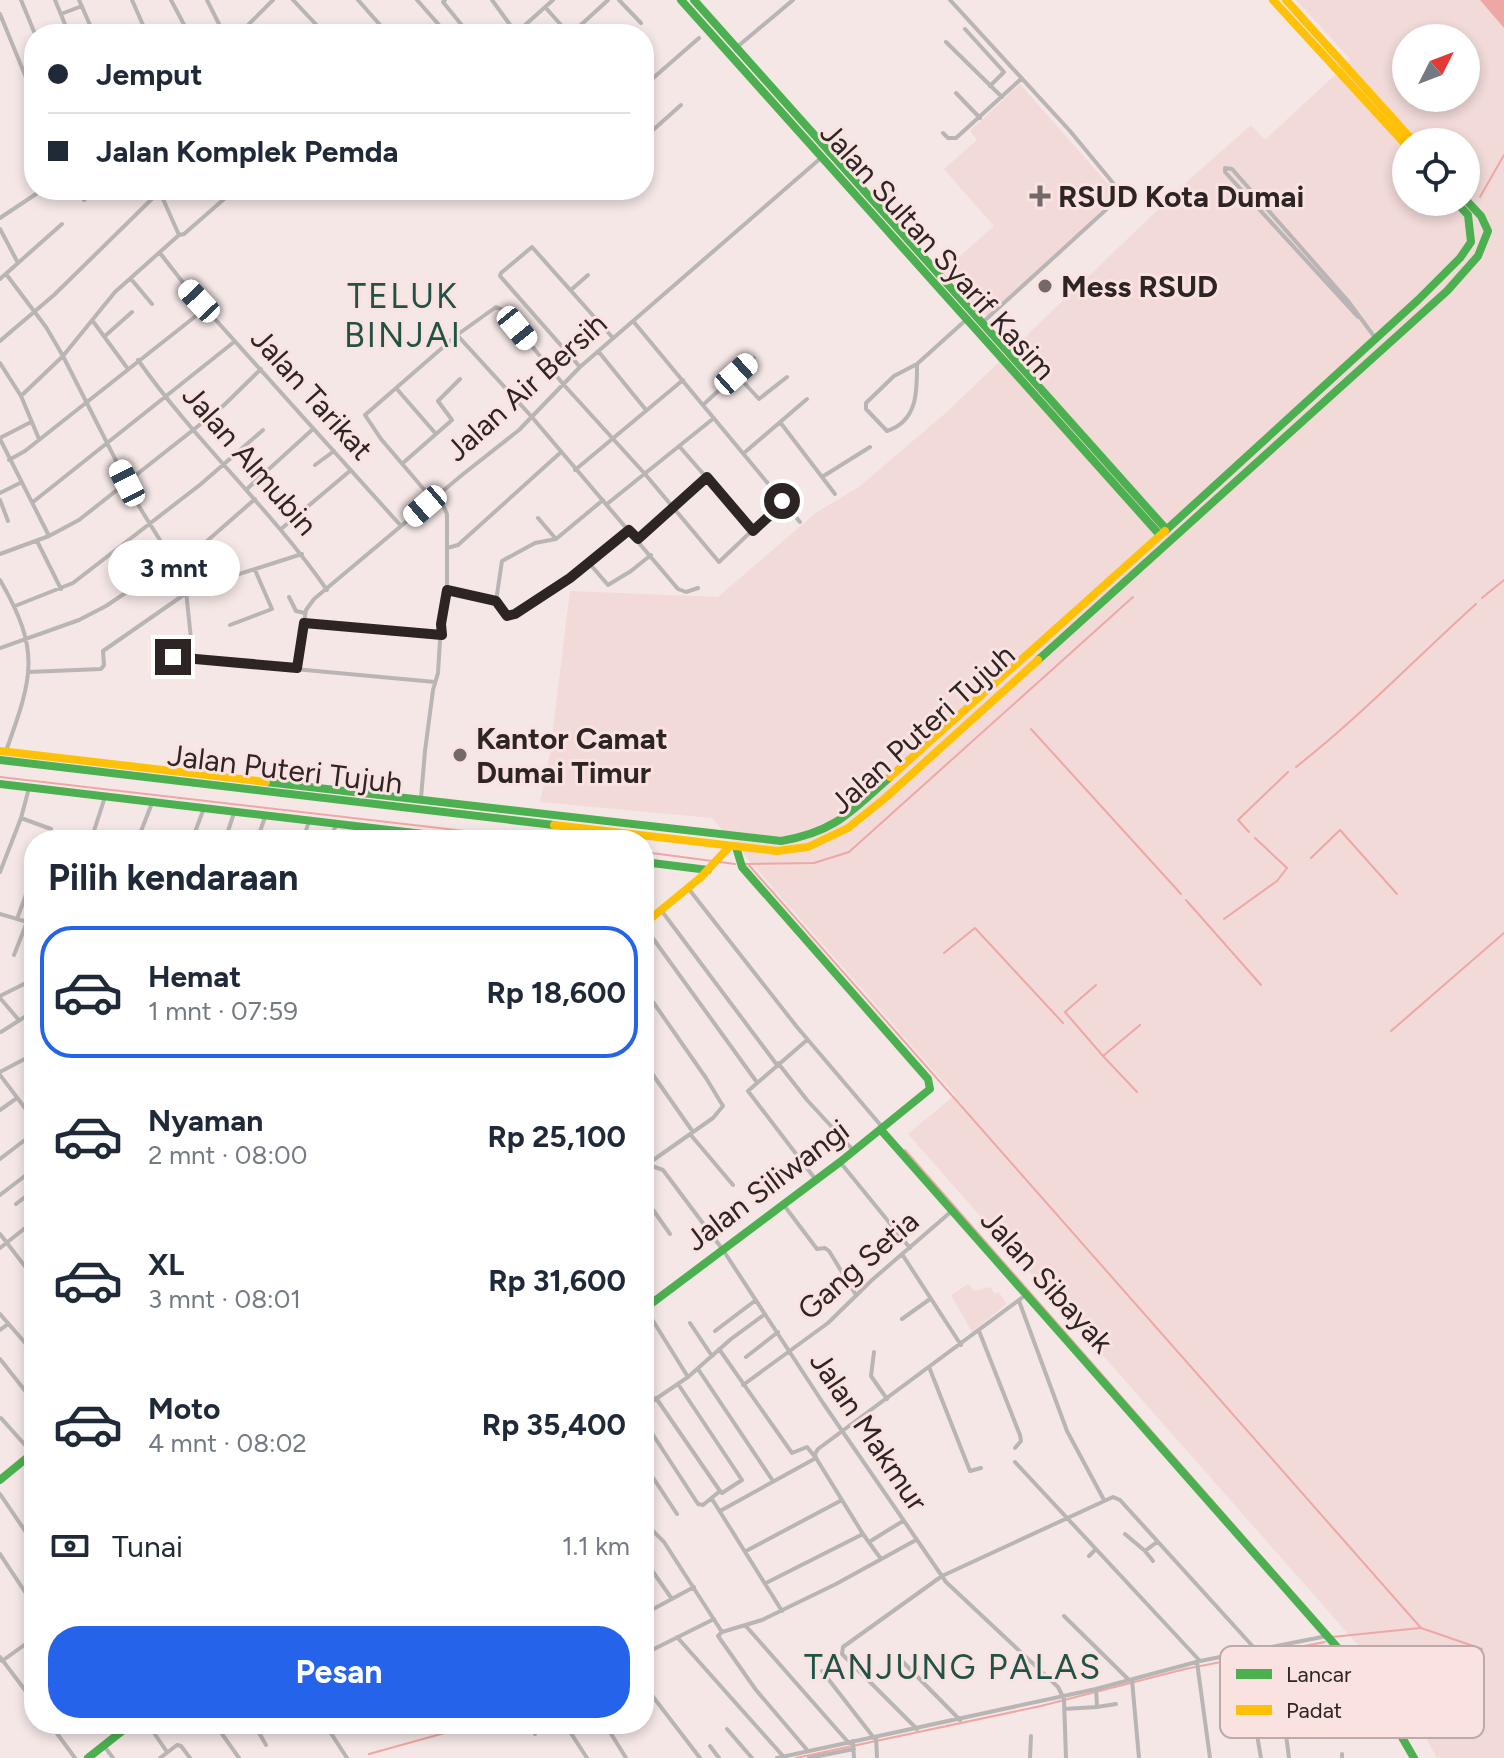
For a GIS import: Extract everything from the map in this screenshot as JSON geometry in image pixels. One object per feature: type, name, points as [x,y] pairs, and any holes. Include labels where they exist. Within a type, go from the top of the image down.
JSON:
[{"type":"main road","name":"Jalan Sultan Syarif Kasim","points":[[681,0],[703,35],[982,323],[1162,531]]},
{"type":"main road","name":"Jalan Sultan Syarif Kasim","points":[[696,0],[967,319],[1070,427]]},
{"type":"main road","points":[[1273,0],[1392,130]]},
{"type":"main road","points":[[1286,0],[1401,128]]},
{"type":"main road","points":[[1466,216],[1470,221],[1481,216]]},
{"type":"main road","name":"Jalan Puteri Tujuh","points":[[0,760],[421,800],[790,841],[821,832],[842,820],[945,735],[1229,480],[1447,291],[1483,248],[1488,231],[1481,216]]},
{"type":"main road","name":"Jalan Puteri Tujuh","points":[[654,836],[788,852],[826,842],[857,822],[1162,531],[1229,480],[1460,258],[1471,242],[1470,221]]},
{"type":"main road","name":"Jalan Puteri Tujuh","points":[[3,751],[605,830]]},
{"type":"main road","points":[[0,784],[389,830]]},
{"type":"main road","points":[[654,916],[714,864],[729,846],[742,867],[929,1081],[929,1092],[882,1129]]},
{"type":"main road","points":[[654,862],[714,864]]},
{"type":"main road","name":"Jalan Siliwangi","points":[[654,1301],[882,1129]]},
{"type":"main road","name":"Jalan Sibayak","points":[[882,1129],[1335,1646]]},
{"type":"main road","points":[[0,1480],[24,1461]]},
{"type":"main road","points":[[88,1758],[119,1734]]},
{"type":"main road","name":"Jalan Sibayak","points":[[1403,1738],[1414,1758]]},
{"type":"street","points":[[21,0],[31,24]]},
{"type":"street","points":[[55,0],[65,24]]},
{"type":"street","points":[[79,0],[90,24]]},
{"type":"street","points":[[132,0],[143,24]]},
{"type":"street","points":[[171,0],[184,24]]},
{"type":"street","points":[[207,0],[219,24]]},
{"type":"street","points":[[247,24],[266,2],[273,0]]},
{"type":"street","points":[[293,0],[316,24]]},
{"type":"street","points":[[358,0],[379,24]]},
{"type":"street","points":[[417,0],[438,24]]},
{"type":"street","points":[[445,0],[443,2],[461,24]]},
{"type":"street","points":[[492,0],[508,24]]},
{"type":"street","points":[[526,24],[552,0]]},
{"type":"street","points":[[581,24],[608,0]]},
{"type":"street","points":[[619,0],[641,23]]},
{"type":"street","points":[[737,47],[793,0]]},
{"type":"street","points":[[950,0],[1103,169],[1118,192],[1109,207],[982,323]]},
{"type":"street","points":[[61,14],[83,6]]},
{"type":"street","points":[[545,7],[561,24]]},
{"type":"street","points":[[0,14],[24,73]]},
{"type":"street","points":[[965,29],[1004,72],[990,86]]},
{"type":"street","points":[[654,77],[703,35]]},
{"type":"street","points":[[946,42],[1002,97]]},
{"type":"street","points":[[943,133],[948,138],[956,138],[1021,79]]},
{"type":"street","points":[[956,93],[980,118]]},
{"type":"street","points":[[654,129],[681,105]]},
{"type":"street","name":"Jalan Air Bersih","points":[[305,613],[309,604],[519,430],[580,367],[822,157]]},
{"type":"street","points":[[1297,248],[1232,169],[1225,168],[1225,172],[1297,248],[1352,305],[1376,339]]},
{"type":"street","points":[[0,218],[27,200]]},
{"type":"street","points":[[0,341],[34,313],[150,200]]},
{"type":"street","points":[[164,200],[179,235]]},
{"type":"street","points":[[21,396],[63,356],[115,292],[221,200]]},
{"type":"street","points":[[0,279],[62,224]]},
{"type":"street","points":[[0,229],[18,264]]},
{"type":"street","points":[[580,367],[500,276],[516,260],[532,247],[613,338]]},
{"type":"street","name":"Jalan Tarikat","points":[[162,251],[206,308],[401,526]]},
{"type":"street","points":[[6,274],[63,356],[148,523],[173,561],[186,592],[193,658]]},
{"type":"street","points":[[572,289],[588,275]]},
{"type":"street","points":[[131,279],[152,304]]},
{"type":"street","points":[[433,500],[364,416],[457,335],[495,307],[500,308],[719,562],[782,502]]},
{"type":"street","points":[[9,460],[206,308]]},
{"type":"street","points":[[105,336],[132,312]]},
{"type":"street","points":[[917,364],[917,398],[913,411],[887,431],[865,405],[894,376],[917,364],[967,319]]},
{"type":"street","points":[[92,320],[128,369]]},
{"type":"street","points":[[633,321],[800,522]]},
{"type":"street","points":[[457,335],[531,416],[680,591],[698,588]]},
{"type":"street","points":[[33,502],[235,341]]},
{"type":"street","points":[[598,351],[646,410]]},
{"type":"street","points":[[704,404],[754,358]]},
{"type":"street","name":"Jalan Almubin","points":[[138,360],[302,554],[327,590]]},
{"type":"street","points":[[0,363],[21,396],[39,439]]},
{"type":"street","points":[[0,554],[49,536],[79,520],[195,430],[261,369]]},
{"type":"street","points":[[736,374],[759,399],[787,377]]},
{"type":"street","points":[[403,463],[452,419],[438,401],[460,379]]},
{"type":"street","points":[[575,470],[683,380]]},
{"type":"street","points":[[396,388],[436,434]]},
{"type":"street","points":[[744,453],[807,399]]},
{"type":"street","points":[[496,601],[502,561],[535,543],[556,539],[715,418]]},
{"type":"street","points":[[31,422],[0,438],[49,536]]},
{"type":"street","points":[[780,422],[835,494]]},
{"type":"street","points":[[246,490],[313,429]]},
{"type":"street","points":[[15,606],[73,583],[263,430]]},
{"type":"street","points":[[679,446],[753,531]]},
{"type":"street","points":[[822,477],[870,447]]},
{"type":"street","points":[[315,465],[334,451]]},
{"type":"street","points":[[447,548],[458,545],[560,453]]},
{"type":"street","points":[[281,529],[351,470]]},
{"type":"street","points":[[638,539],[707,477]]},
{"type":"street","points":[[0,493],[20,483]]},
{"type":"street","points":[[421,800],[447,590],[447,514],[438,495]]},
{"type":"street","points":[[0,648],[79,620],[106,606],[173,561],[199,548],[255,499]]},
{"type":"street","points":[[0,500],[8,521]]},
{"type":"street","points":[[538,518],[556,539]]},
{"type":"street","points":[[447,590],[496,601],[507,616],[515,614],[561,586],[629,530]]},
{"type":"street","points":[[36,541],[61,589]]},
{"type":"street","points":[[28,672],[101,669],[104,665],[103,651],[186,592],[302,554]]},
{"type":"street","points":[[589,563],[608,585],[651,555]]},
{"type":"street","points":[[230,625],[272,609],[255,570]]},
{"type":"street","points":[[0,580],[15,606],[28,640],[28,672],[18,716],[3,751]]},
{"type":"street","points":[[289,597],[296,611],[305,613],[297,668]]},
{"type":"street","points":[[304,623],[442,635]]},
{"type":"street","points":[[155,656],[436,682]]},
{"type":"street","points":[[0,872],[29,788]]},
{"type":"street","points":[[94,830],[105,797]]},
{"type":"street","points":[[142,830],[152,803]]},
{"type":"street","points":[[196,830],[204,808]]},
{"type":"street","points":[[228,830],[234,813]]},
{"type":"street","points":[[260,830],[265,817]]},
{"type":"street","points":[[21,818],[51,830]]},
{"type":"street","points":[[306,830],[309,821]]},
{"type":"street","points":[[334,830],[336,825]]},
{"type":"street","points":[[688,888],[807,1040],[882,1129]]},
{"type":"street","points":[[17,919],[24,900]]},
{"type":"street","points":[[661,910],[777,1064],[854,1151]]},
{"type":"street","points":[[0,914],[24,921]]},
{"type":"street","points":[[14,955],[24,930]]},
{"type":"street","points":[[654,939],[756,1081]]},
{"type":"street","points":[[18,1019],[0,997],[24,984]]},
{"type":"street","points":[[654,1003],[723,1106],[720,1112],[654,1159]]},
{"type":"street","points":[[1,1032],[24,1016]]},
{"type":"street","points":[[807,1040],[756,1081],[748,1092],[816,1180]]},
{"type":"street","points":[[24,1060],[0,1074],[24,1107]]},
{"type":"street","points":[[654,1077],[692,1133],[733,1185]]},
{"type":"street","points":[[0,1110],[17,1098]]},
{"type":"street","points":[[0,1159],[24,1141]]},
{"type":"street","points":[[840,1162],[910,1248]]},
{"type":"street","name":"Jalan Makmur","points":[[654,1167],[663,1170],[723,1250],[942,1576],[959,1596],[1049,1679],[1064,1698]]},
{"type":"street","points":[[0,1195],[24,1177]]},
{"type":"street","points":[[16,1204],[24,1198]]},
{"type":"street","points":[[783,1204],[817,1249],[829,1251],[856,1295]]},
{"type":"street","name":"Gang Setia","points":[[743,1385],[828,1323],[953,1210]]},
{"type":"street","points":[[654,1211],[670,1234]]},
{"type":"street","points":[[0,1248],[24,1229]]},
{"type":"street","points":[[0,1234],[24,1265]]},
{"type":"street","points":[[902,1254],[961,1345]]},
{"type":"street","points":[[816,1458],[816,1451],[1027,1294]]},
{"type":"street","points":[[902,1319],[930,1299]]},
{"type":"street","points":[[715,1331],[756,1300]]},
{"type":"street","points":[[1019,1301],[1076,1453],[1104,1500]]},
{"type":"street","points":[[0,1314],[24,1342]]},
{"type":"street","points":[[720,1491],[656,1398],[688,1377],[765,1314]]},
{"type":"street","points":[[690,1323],[712,1356]]},
{"type":"street","points":[[0,1330],[8,1324]]},
{"type":"street","points":[[654,1324],[688,1377]]},
{"type":"street","points":[[979,1331],[1020,1435],[1021,1441],[1015,1448]]},
{"type":"street","points":[[746,1357],[778,1332]]},
{"type":"street","points":[[719,1349],[792,1453],[807,1447],[816,1458],[881,1559]]},
{"type":"street","points":[[874,1352],[871,1376],[887,1399]]},
{"type":"street","points":[[0,1359],[24,1389]]},
{"type":"street","points":[[929,1367],[970,1471],[981,1468]]},
{"type":"street","points":[[698,1369],[773,1481]]},
{"type":"street","points":[[654,1436],[700,1505],[742,1480],[678,1384]]},
{"type":"street","points":[[1,1418],[24,1442]]},
{"type":"street","points":[[720,1511],[816,1458]]},
{"type":"street","points":[[1015,1462],[1198,1664],[1210,1758]]},
{"type":"street","points":[[654,1479],[677,1514]]},
{"type":"street","points":[[0,1494],[24,1529]]},
{"type":"street","points":[[917,1729],[841,1650],[942,1576],[1104,1500],[1117,1498],[1252,1646]]},
{"type":"street","points":[[712,1499],[782,1611]]},
{"type":"street","points":[[746,1551],[842,1500]]},
{"type":"street","points":[[869,1542],[903,1521]]},
{"type":"street","points":[[654,1532],[664,1542],[722,1632]]},
{"type":"street","points":[[766,1583],[863,1534]]},
{"type":"street","points":[[1125,1534],[1153,1561]]},
{"type":"street","points":[[808,1751],[737,1665],[718,1636],[782,1611],[916,1540]]},
{"type":"street","points":[[1145,1551],[1157,1542]]},
{"type":"street","points":[[1089,1556],[1096,1549]]},
{"type":"street","points":[[0,1554],[24,1590]]},
{"type":"street","points":[[654,1573],[672,1599]]},
{"type":"street","points":[[654,1609],[694,1587]]},
{"type":"street","points":[[1064,1616],[1130,1680],[1139,1758]]},
{"type":"street","points":[[654,1649],[715,1619]]},
{"type":"street","points":[[745,1625],[852,1744],[854,1758]]},
{"type":"street","points":[[1288,1646],[1327,1636]]},
{"type":"street","points":[[677,1637],[780,1757],[852,1744]]},
{"type":"street","points":[[24,1644],[1,1659],[24,1689]]},
{"type":"street","points":[[901,1660],[960,1720]]},
{"type":"street","points":[[809,1758],[875,1738],[1096,1691],[1220,1660]]},
{"type":"street","points":[[822,1671],[875,1738],[877,1758]]},
{"type":"street","points":[[1096,1691],[1097,1707]]},
{"type":"street","points":[[654,1698],[700,1758]]},
{"type":"street","points":[[1064,1698],[1066,1758]]},
{"type":"street","points":[[1064,1709],[1116,1704]]},
{"type":"street","points":[[727,1729],[752,1758]]},
{"type":"street","points":[[57,1734],[75,1758]]},
{"type":"street","points":[[155,1734],[167,1752]]},
{"type":"street","points":[[222,1734],[239,1758]]},
{"type":"street","points":[[260,1734],[266,1745]]},
{"type":"street","points":[[331,1734],[347,1758]]},
{"type":"street","points":[[571,1734],[587,1758]]},
{"type":"street","points":[[611,1734],[626,1758]]},
{"type":"street","points":[[1030,1758],[1031,1736]]},
{"type":"street","points":[[1258,1738],[1261,1758]]},
{"type":"street","points":[[1286,1738],[1289,1758]]},
{"type":"street","points":[[160,1758],[179,1745],[190,1758]]},
{"type":"street","points":[[104,1746],[113,1758]]},
{"type":"street","points":[[710,1746],[719,1758]]},
{"type":"shaded area","points":[[1296,0],[1480,0],[1504,28],[1504,1758],[1437,1758],[1426,1738],[1484,1738],[1484,1646],[1359,1646],[908,1134],[955,1095],[712,818],[540,802],[550,753],[570,591],[718,597],[817,512],[859,487],[948,411],[1192,177],[1251,125],[1265,140],[1351,60]]},
{"type":"shaded area","points":[[1480,0],[1504,0],[1504,28]]},
{"type":"shaded area","name":"RSUD Kota Dumai","points":[[1020,84],[1114,191],[1113,200],[989,315],[983,315],[943,271],[994,226],[944,169],[977,140],[970,131]]},
{"type":"shaded area","points":[[968,1284],[974,1291],[990,1287],[995,1294],[999,1292],[1006,1304],[972,1332],[951,1295]]},
{"type":"waterway","points":[[1480,197],[1504,155]]},
{"type":"waterway","points":[[1482,598],[1504,580]]},
{"type":"waterway","points":[[744,864],[814,863],[849,852],[1133,597]]},
{"type":"waterway","points":[[1296,767],[1365,708],[1476,604]]},
{"type":"waterway","points":[[1031,729],[1181,894]]},
{"type":"waterway","points":[[1249,832],[1238,820],[1288,772]]},
{"type":"waterway","points":[[0,777],[456,830]]},
{"type":"waterway","points":[[1311,858],[1340,830],[1397,894]]},
{"type":"waterway","points":[[1224,919],[1277,881],[1287,868],[1255,838]]},
{"type":"waterway","points":[[654,853],[735,864]]},
{"type":"waterway","points":[[748,864],[1421,1628],[1473,1646]]},
{"type":"waterway","points":[[1186,900],[1261,985]]},
{"type":"waterway","points":[[944,953],[975,928],[1063,1023]]},
{"type":"waterway","points":[[1391,1031],[1504,933]]},
{"type":"waterway","points":[[1096,985],[1065,1012],[1103,1056]]},
{"type":"waterway","points":[[1137,1092],[1103,1056],[1140,1025]]},
{"type":"waterway","points":[[905,1150],[1332,1637],[1420,1628]]},
{"type":"waterway","points":[[1304,1646],[1325,1642]]},
{"type":"waterway","points":[[796,1758],[1041,1706],[1220,1662]]},
{"type":"waterway","points":[[369,1754],[441,1734]]},
{"type":"traffic: fast","points":[[681,0],[1159,534]]},
{"type":"traffic: fast","points":[[694,0],[1166,529]]},
{"type":"traffic: fast","points":[[1038,660],[1447,291],[1478,256],[1488,231],[1480,215]]},
{"type":"traffic: fast","points":[[1165,531],[1460,258],[1471,242],[1468,216]]},
{"type":"traffic: fast","points":[[0,760],[554,825]]},
{"type":"traffic: fast","points":[[266,782],[781,841],[829,826],[853,810],[890,777]]},
{"type":"traffic: fast","points":[[0,784],[389,830]]},
{"type":"traffic: fast","points":[[654,1302],[840,1162],[930,1089],[928,1079],[742,867],[736,847]]},
{"type":"traffic: fast","points":[[654,863],[708,870]]},
{"type":"traffic: fast","points":[[881,1130],[1336,1646]]},
{"type":"traffic: fast","points":[[0,1480],[24,1460]]},
{"type":"traffic: fast","points":[[88,1758],[118,1734]]},
{"type":"traffic: fast","points":[[1402,1738],[1414,1758]]},
{"type":"traffic: slow","points":[[1273,0],[1392,130]]},
{"type":"traffic: slow","points":[[1286,0],[1401,128]]},
{"type":"traffic: slow","points":[[890,777],[1165,531]]},
{"type":"traffic: slow","points":[[654,837],[777,851],[808,847],[848,828],[884,799],[1038,660]]},
{"type":"traffic: slow","points":[[0,751],[266,782]]},
{"type":"traffic: slow","points":[[554,825],[597,830]]},
{"type":"traffic: slow","points":[[654,916],[700,878],[730,846]]},
{"type":"place","name":"RSUD Kota Dumai","points":[[1040,196]]},
{"type":"place","name":"Mess RSUD","points":[[1045,286]]},
{"type":"place","name":"Kantor Camat Dumai Timur","points":[[460,755]]},
{"type":"district","name":"TELUK BINJAI","points":[[403,316]]},
{"type":"district","name":"TANJUNG PALAS","points":[[953,1667]]},
{"type":"route","points":[[173,657],[297,668],[304,623],[442,635],[447,590],[496,601],[507,616],[511,616],[561,586],[629,530],[638,539],[707,477],[753,531],[782,501]]}]
